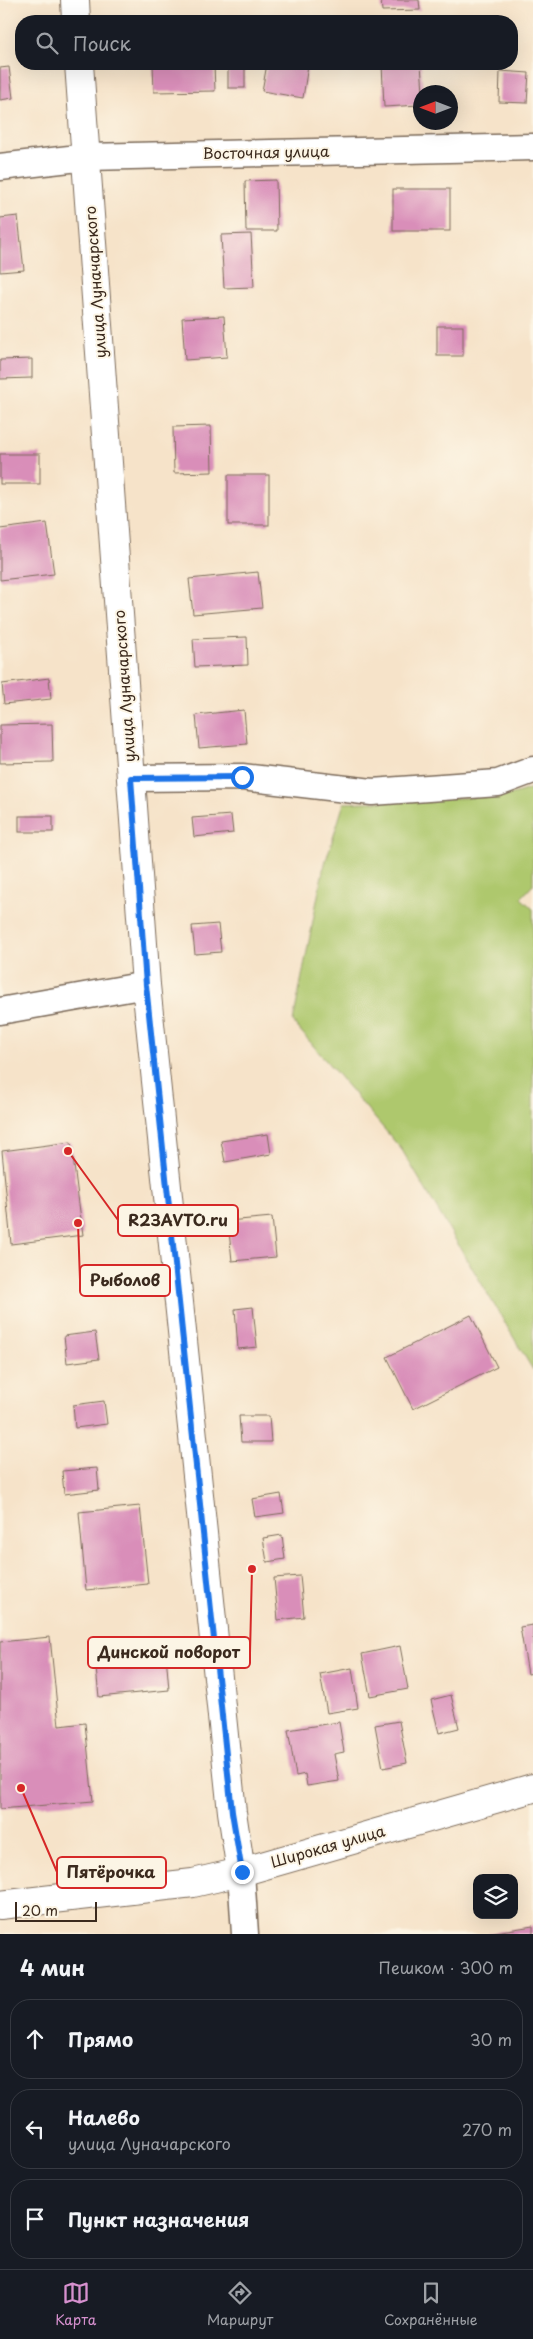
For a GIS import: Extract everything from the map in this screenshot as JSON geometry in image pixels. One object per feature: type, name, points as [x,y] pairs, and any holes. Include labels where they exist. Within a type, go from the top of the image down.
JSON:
[{"type":"main road","points":[[74,0],[75,15]]},
{"type":"main road","name":"улица Луначарского","points":[[80,70],[146,985],[232,1812],[242,1872]]},
{"type":"main road","name":"Широкая улица","points":[[0,1905],[193,1883],[242,1872],[533,1788]]},
{"type":"street","name":"Восточная улица","points":[[0,167],[87,157],[533,148]]},
{"type":"street","points":[[131,778],[242,777],[372,792],[498,784],[533,770]]},
{"type":"street","points":[[0,1011],[146,985]]},
{"type":"street","name":"улица Луначарского","points":[[242,1872],[245,1934]]},
{"type":"green space","points":[[533,788],[533,885],[521,898],[533,909],[533,1370],[402,1150],[293,1022],[323,870],[344,803],[506,796]]},
{"type":"building","points":[[381,0],[419,0],[420,10],[382,11]]},
{"type":"building","points":[[9,67],[13,98],[0,100],[0,68]]},
{"type":"building","points":[[153,70],[214,70],[215,91],[154,92]]},
{"type":"building","points":[[228,70],[245,70],[245,88],[228,88]]},
{"type":"building","points":[[266,70],[307,70],[303,98],[262,91]]},
{"type":"building","points":[[382,70],[421,70],[422,85],[413,85],[413,105],[384,107]]},
{"type":"building","points":[[500,71],[529,73],[527,103],[499,102]]},
{"type":"building","points":[[276,180],[277,231],[246,231],[245,181]]},
{"type":"building","points":[[393,189],[450,189],[450,231],[393,231]]},
{"type":"building","points":[[18,216],[24,270],[0,272],[0,218]]},
{"type":"building","points":[[251,234],[254,287],[224,288],[221,235]]},
{"type":"building","points":[[224,316],[227,357],[185,360],[182,318]]},
{"type":"building","points":[[437,326],[463,326],[463,356],[437,356]]},
{"type":"building","points":[[32,359],[32,378],[0,379],[0,360]]},
{"type":"building","points":[[211,426],[212,472],[174,473],[173,427]]},
{"type":"building","points":[[0,454],[40,454],[40,484],[0,484]]},
{"type":"building","points":[[228,475],[269,475],[269,525],[228,525]]},
{"type":"building","points":[[47,523],[54,574],[0,580],[0,529]]},
{"type":"building","points":[[258,572],[262,608],[193,614],[189,579]]},
{"type":"building","points":[[247,637],[248,665],[195,667],[193,639]]},
{"type":"building","points":[[49,678],[51,699],[4,704],[2,684]]},
{"type":"building","points":[[244,710],[247,744],[199,748],[196,715]]},
{"type":"building","points":[[52,724],[53,762],[0,763],[0,725]]},
{"type":"building","points":[[231,815],[233,833],[194,837],[192,818]]},
{"type":"building","points":[[19,816],[53,816],[53,832],[19,832]]},
{"type":"building","points":[[218,924],[221,952],[195,954],[192,926]]},
{"type":"building","points":[[268,1134],[271,1154],[225,1162],[221,1141]]},
{"type":"building","points":[[71,1142],[83,1235],[11,1244],[2,1151]]},
{"type":"building","points":[[272,1217],[276,1257],[232,1261],[228,1221]]},
{"type":"building","points":[[253,1307],[257,1347],[238,1349],[235,1309]]},
{"type":"building","points":[[471,1315],[497,1367],[413,1409],[387,1357]]},
{"type":"building","points":[[95,1332],[99,1359],[67,1363],[64,1336]]},
{"type":"building","points":[[104,1401],[107,1424],[75,1428],[73,1405]]},
{"type":"building","points":[[239,1416],[269,1416],[271,1442],[241,1442]]},
{"type":"building","points":[[97,1468],[99,1490],[64,1494],[62,1471]]},
{"type":"building","points":[[281,1494],[284,1513],[255,1517],[252,1499]]},
{"type":"building","points":[[140,1506],[148,1584],[86,1590],[79,1512]]},
{"type":"building","points":[[282,1535],[285,1559],[267,1562],[263,1538]]},
{"type":"building","points":[[300,1576],[304,1617],[278,1620],[274,1578]]},
{"type":"building","points":[[533,1625],[533,1673],[528,1674],[520,1627]]},
{"type":"building","points":[[50,1637],[59,1726],[85,1723],[93,1801],[0,1809],[0,1642]]},
{"type":"building","points":[[165,1642],[169,1690],[99,1697],[94,1649]]},
{"type":"building","points":[[400,1646],[408,1689],[370,1696],[362,1654]]},
{"type":"building","points":[[352,1668],[358,1708],[327,1713],[320,1674]]},
{"type":"building","points":[[451,1695],[459,1728],[439,1733],[431,1700]]},
{"type":"building","points":[[399,1721],[407,1763],[383,1768],[375,1725]]},
{"type":"building","points":[[339,1722],[344,1752],[334,1754],[339,1781],[307,1786],[305,1774],[296,1776],[288,1730]]},
{"type":"building","points":[[533,1926],[533,1934],[489,1934],[489,1933]]},
{"type":"place","name":"R23AVTO.ru","points":[[68,1151]]},
{"type":"place","name":"Рыболов","points":[[78,1223]]},
{"type":"place","name":"Динской поворот","points":[[252,1569]]},
{"type":"place","name":"Пятёрочка","points":[[21,1788]]},
{"type":"route","points":[[242,777],[131,778],[146,985],[232,1812],[242,1872]]}]
